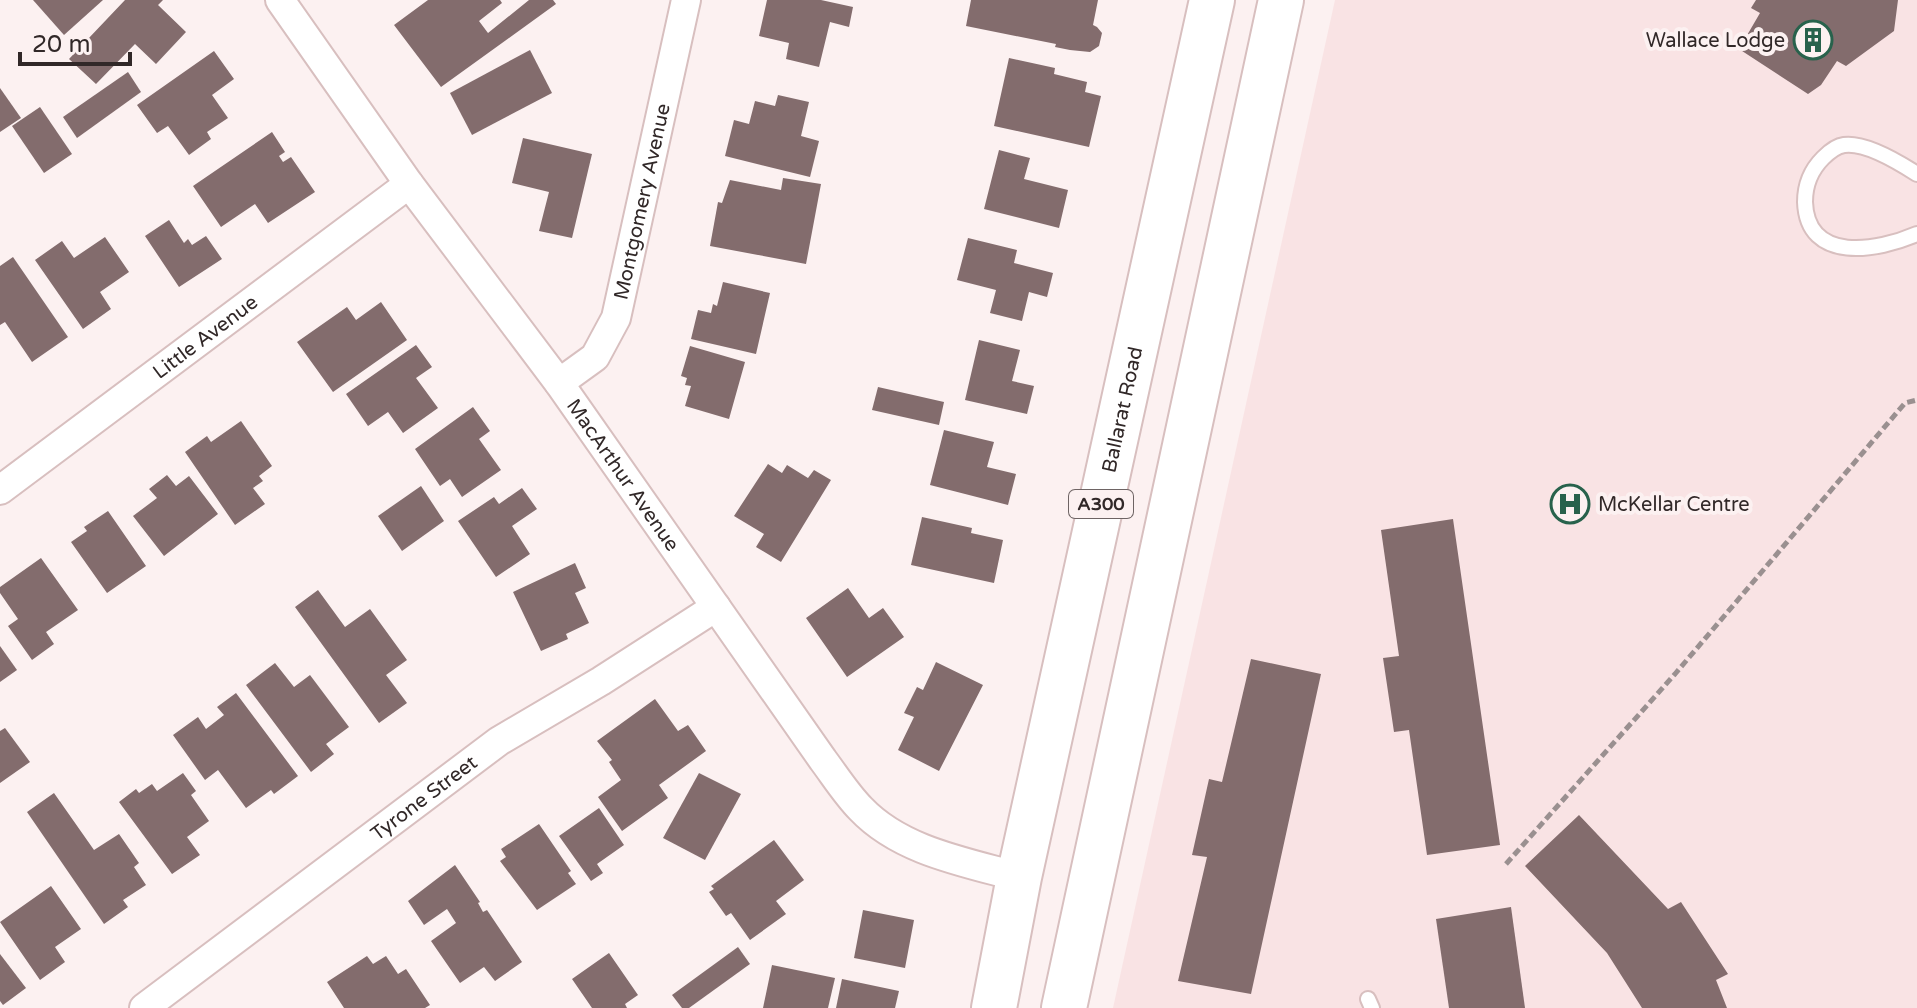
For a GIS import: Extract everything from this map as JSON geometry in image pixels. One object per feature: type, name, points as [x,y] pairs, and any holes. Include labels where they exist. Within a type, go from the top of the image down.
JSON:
[{"type":"highway","name":"Ballarat Road","points":[[994,1008],[1019,877],[1212,0]]},
{"type":"highway","points":[[1064,1008],[1281,0]]},
{"type":"street","name":"MacArthur Avenue","points":[[280,0],[409,184],[559,383],[862,811],[904,841],[1019,877]]},
{"type":"street","name":"Montgomery Avenue","points":[[559,383],[595,357],[616,318],[686,0]]},
{"type":"street","name":"Little Avenue","points":[[0,490],[409,184]]},
{"type":"street","name":"Tyrone Street","points":[[144,1008],[499,741],[601,681],[716,607]]},
{"type":"lane","points":[[1917,174],[1872,151],[1854,145],[1841,146],[1812,172],[1805,191],[1805,203],[1815,233],[1827,242],[1877,247],[1917,234]]},
{"type":"path","points":[[1506,864],[1675,674],[1905,403],[1917,400]]},
{"type":"shaded area","name":"McKellar Centre","points":[[1335,0],[1917,0],[1917,1008],[1113,1008]]},
{"type":"building","points":[[33,0],[103,0],[64,35]]},
{"type":"building","points":[[125,0],[163,0],[158,5],[186,32],[156,64],[135,44],[96,84],[69,59]]},
{"type":"building","points":[[428,0],[500,0],[502,3],[479,21],[488,33],[529,0],[553,0],[556,4],[441,87],[394,25]]},
{"type":"building","points":[[767,0],[821,0],[853,7],[849,27],[830,22],[819,67],[786,59],[789,43],[759,36]]},
{"type":"building","points":[[971,0],[1098,0],[1093,25],[1102,33],[1099,46],[1090,52],[1070,50],[1055,47],[1056,44],[966,26]]},
{"type":"building","name":"Wallace Lodge","points":[[1756,0],[1898,0],[1894,31],[1846,66],[1837,61],[1821,85],[1808,94],[1739,49],[1760,13],[1751,8]]},
{"type":"building","points":[[530,50],[552,93],[472,135],[450,93]]},
{"type":"building","points":[[214,51],[234,79],[212,95],[228,118],[207,132],[211,139],[189,155],[168,126],[157,133],[137,105]]},
{"type":"building","points":[[1009,58],[1055,68],[1054,74],[1087,82],[1085,92],[1101,96],[1089,147],[994,126]]},
{"type":"building","points":[[128,72],[141,92],[77,138],[63,117]]},
{"type":"building","points":[[0,88],[21,118],[0,132]]},
{"type":"building","points":[[778,95],[809,102],[801,136],[819,141],[810,177],[725,156],[734,120],[749,124],[755,101],[775,106]]},
{"type":"building","points":[[40,107],[72,154],[44,173],[12,126]]},
{"type":"building","points":[[272,132],[285,152],[279,156],[283,162],[291,157],[315,192],[268,223],[255,204],[221,227],[193,186]]},
{"type":"building","points":[[523,138],[592,154],[572,238],[539,231],[549,192],[512,183]]},
{"type":"building","points":[[999,150],[1030,158],[1024,179],[1068,190],[1059,228],[984,209]]},
{"type":"building","points":[[783,178],[821,184],[806,264],[710,246],[718,202],[722,203],[730,180],[781,190]]},
{"type":"building","points":[[169,220],[184,243],[188,239],[192,245],[206,236],[222,259],[179,287],[145,236]]},
{"type":"building","points":[[105,237],[129,272],[100,292],[111,309],[83,329],[35,260],[62,241],[74,258]]},
{"type":"building","points":[[968,238],[1017,250],[1014,263],[1053,273],[1047,297],[1029,292],[1022,321],[990,313],[996,290],[957,280]]},
{"type":"building","points":[[13,257],[68,337],[32,362],[5,322],[0,325],[0,266]]},
{"type":"building","points":[[723,282],[770,293],[756,354],[691,339],[698,310],[711,313],[713,304],[717,306]]},
{"type":"building","points":[[381,302],[407,340],[333,392],[297,342],[347,307],[356,320]]},
{"type":"building","points":[[979,340],[1020,350],[1012,381],[1034,386],[1027,414],[965,400]]},
{"type":"building","points":[[416,345],[432,367],[416,378],[438,408],[403,433],[388,412],[368,426],[346,394]]},
{"type":"building","points":[[690,346],[745,362],[729,419],[685,406],[691,386],[685,385],[687,378],[681,376]]},
{"type":"building","points":[[878,387],[944,402],[939,425],[872,410]]},
{"type":"building","points":[[473,407],[490,431],[479,439],[501,470],[462,497],[450,479],[440,486],[415,449]]},
{"type":"building","points":[[241,421],[272,466],[259,476],[263,481],[253,488],[265,504],[235,525],[185,452],[207,436],[211,442]]},
{"type":"building","points":[[944,430],[994,442],[987,467],[1016,474],[1008,505],[930,485]]},
{"type":"building","points":[[768,464],[782,473],[787,465],[808,478],[814,470],[831,480],[781,562],[756,547],[764,534],[734,516]]},
{"type":"building","points":[[167,475],[176,486],[189,476],[218,514],[164,556],[133,516],[157,498],[149,489]]},
{"type":"building","points":[[421,486],[444,521],[402,551],[378,516]]},
{"type":"building","points":[[522,488],[537,509],[512,526],[530,554],[496,577],[458,521],[494,497],[499,504]]},
{"type":"building","points":[[108,511],[146,566],[107,593],[71,542],[87,531],[84,527]]},
{"type":"building","points":[[922,517],[972,528],[971,533],[1003,540],[994,583],[911,565]]},
{"type":"building","points":[[1453,519],[1500,845],[1427,855],[1409,730],[1394,732],[1383,658],[1399,656],[1381,530]]},
{"type":"building","points":[[41,558],[78,610],[46,632],[54,644],[32,660],[8,626],[18,619],[0,593],[0,587]]},
{"type":"building","points":[[575,563],[586,588],[575,593],[589,623],[566,634],[568,639],[541,651],[513,592]]},
{"type":"building","points":[[848,588],[869,618],[883,608],[904,637],[847,677],[806,618]]},
{"type":"building","points":[[318,590],[345,627],[370,609],[407,660],[386,675],[407,703],[379,723],[295,607]]},
{"type":"building","points":[[0,646],[17,670],[0,682]]},
{"type":"building","points":[[1251,659],[1321,674],[1251,994],[1178,981],[1207,857],[1192,855],[1209,779],[1222,782]]},
{"type":"building","points":[[936,662],[983,685],[939,771],[898,750],[914,717],[904,713],[917,687],[923,690]]},
{"type":"building","points":[[275,663],[294,687],[310,675],[349,727],[326,744],[334,754],[311,772],[246,685]]},
{"type":"building","points":[[236,693],[298,776],[274,794],[271,790],[246,808],[218,770],[205,780],[173,735],[198,717],[206,729],[224,715],[217,707]]},
{"type":"building","points":[[655,699],[678,731],[688,725],[706,751],[659,785],[668,798],[622,831],[598,797],[621,780],[609,762],[612,760],[597,741]]},
{"type":"building","points":[[5,728],[30,762],[0,783],[0,731]]},
{"type":"building","points":[[183,773],[196,791],[191,795],[209,821],[187,837],[200,855],[172,874],[119,802],[136,789],[139,793],[152,784],[157,791]]},
{"type":"building","points":[[699,773],[741,794],[705,860],[663,838]]},
{"type":"building","points":[[54,793],[94,850],[119,834],[139,863],[134,867],[146,885],[123,900],[128,907],[104,924],[27,812]]},
{"type":"building","points":[[599,808],[624,845],[597,864],[603,873],[591,881],[559,836]]},
{"type":"building","points":[[1579,815],[1668,909],[1681,902],[1728,974],[1716,980],[1727,1008],[1642,1008],[1607,953],[1525,866]]},
{"type":"building","points":[[539,824],[571,871],[568,873],[576,884],[537,910],[500,861],[506,857],[501,849]]},
{"type":"building","points":[[774,840],[804,880],[776,901],[786,914],[750,940],[731,913],[726,916],[709,892],[714,889],[711,886]]},
{"type":"building","points":[[455,865],[480,902],[483,912],[487,910],[522,962],[495,981],[484,967],[460,983],[431,941],[456,923],[447,909],[424,925],[408,901]]},
{"type":"building","points":[[51,886],[81,929],[55,947],[65,962],[40,980],[0,922]]},
{"type":"building","points":[[1511,907],[1525,1008],[1449,1008],[1436,919]]},
{"type":"building","points":[[863,910],[914,920],[905,968],[854,958]]},
{"type":"building","points":[[738,947],[750,964],[689,1008],[682,1008],[672,995]]},
{"type":"building","points":[[609,953],[638,995],[625,1004],[627,1008],[592,1008],[572,979]]},
{"type":"building","points":[[0,954],[26,988],[3,1005],[0,1001]]},
{"type":"building","points":[[367,956],[373,964],[386,956],[398,974],[406,969],[430,1005],[425,1008],[344,1008],[327,982]]},
{"type":"building","points":[[772,965],[835,978],[828,1008],[763,1008]]},
{"type":"building","points":[[842,979],[899,991],[895,1008],[836,1008]]},
{"type":"place","name":"Wallace Lodge","points":[[1813,40]]},
{"type":"place","name":"McKellar Centre","points":[[1570,504]]}]
